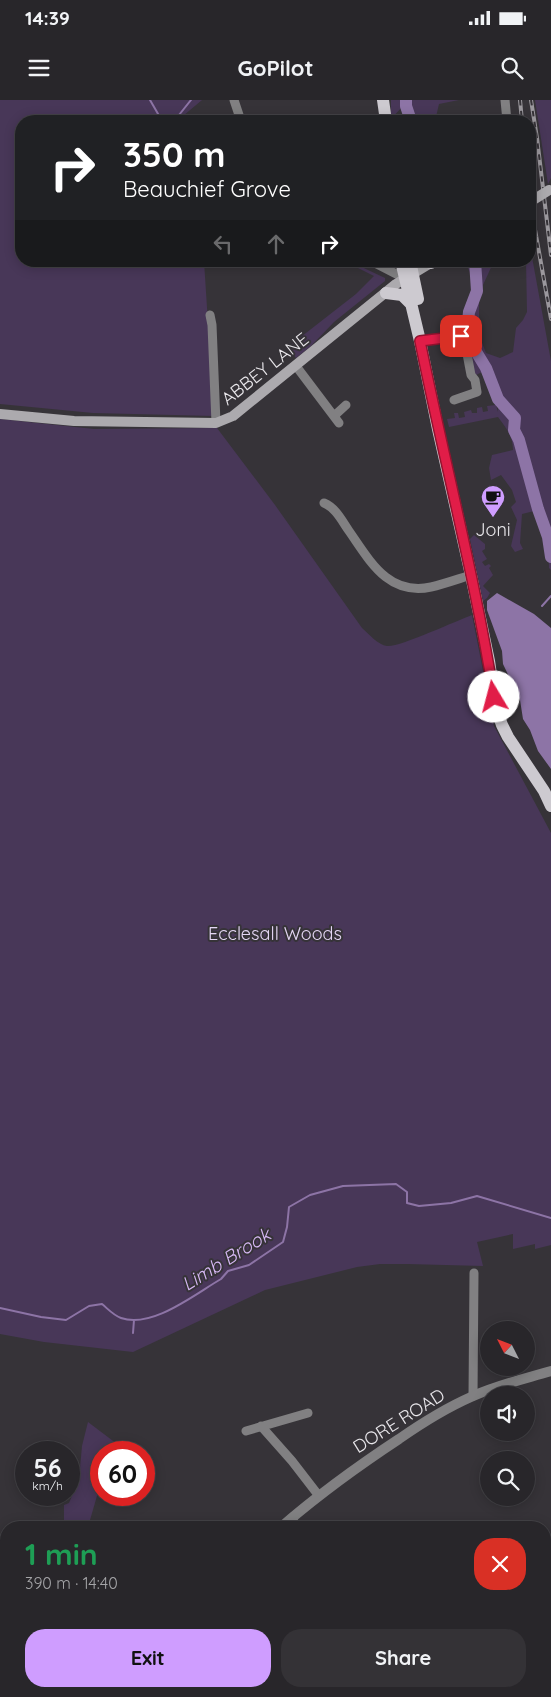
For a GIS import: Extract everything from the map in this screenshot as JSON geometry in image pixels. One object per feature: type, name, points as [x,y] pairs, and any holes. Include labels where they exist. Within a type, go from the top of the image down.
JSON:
[{"type":"main road","points":[[374,100],[377,115]]},
{"type":"main road","points":[[383,100],[385,115]]},
{"type":"main road","points":[[536,198],[550,190]]},
{"type":"main road","points":[[409,271],[412,304],[471,575],[499,718],[508,737],[544,791],[551,806]]},
{"type":"main road","points":[[409,271],[422,317],[420,341]]},
{"type":"main road","name":"ABBEY LANE","points":[[0,414],[74,421],[216,423],[233,416],[386,293],[409,271]]},
{"type":"main road","points":[[386,293],[402,296],[412,304]]},
{"type":"street","points":[[234,100],[239,115]]},
{"type":"street","points":[[505,100],[506,115]]},
{"type":"street","points":[[394,267],[409,271]]},
{"type":"street","points":[[210,315],[216,324],[216,423]]},
{"type":"street","points":[[420,341],[461,336],[464,338],[471,375],[475,380],[477,392],[454,400]]},
{"type":"street","points":[[296,366],[337,419],[346,405]]},
{"type":"street","points":[[324,503],[334,509],[371,563],[397,585],[408,588],[430,588],[471,575]]},
{"type":"street","points":[[473,1396],[474,1273]]},
{"type":"street","name":"DORE ROAD","points":[[288,1521],[378,1452],[427,1420],[473,1396],[514,1381],[551,1371]]},
{"type":"street","points":[[246,1431],[308,1413]]},
{"type":"street","points":[[261,1426],[292,1461],[319,1496]]},
{"type":"green space","points":[[0,100],[202,100],[184,115],[15,115],[15,267],[204,267],[214,416],[93,413],[0,404]]},
{"type":"green space","points":[[391,100],[459,100],[439,104],[436,115],[413,115],[402,107],[395,115],[391,115]]},
{"type":"green space","points":[[535,100],[551,100],[551,178],[548,184]]},
{"type":"green space","points":[[356,267],[362,267],[385,278],[385,281],[334,322],[311,346],[296,358],[288,347],[356,294],[374,276]]},
{"type":"green space","points":[[491,267],[482,292],[471,294],[471,280],[468,268]]},
{"type":"green space","points":[[526,267],[534,267],[551,361],[551,570],[549,568],[548,539],[538,510],[522,514],[520,543],[523,549],[515,552],[511,546],[517,520],[511,507],[516,502],[512,490],[501,475],[491,480],[489,468],[492,455],[513,450],[510,436],[504,425],[498,417],[449,427],[447,419],[455,418],[454,413],[458,413],[459,418],[465,417],[464,412],[471,410],[472,413],[477,413],[477,408],[482,407],[483,412],[488,411],[487,406],[496,405],[498,412],[489,380],[482,372],[476,375],[473,369],[467,343],[465,315],[472,299],[479,299],[479,335],[486,353],[500,358],[513,352],[516,328],[527,312]]},
{"type":"green space","name":"Ecclesall Woods","points":[[0,419],[94,429],[217,428],[275,505],[362,628],[377,641],[387,646],[403,643],[472,615],[494,726],[551,833],[551,1245],[535,1249],[535,1244],[513,1249],[513,1234],[477,1242],[483,1266],[380,1264],[357,1267],[265,1290],[133,1352],[44,1342],[0,1334]]},
{"type":"green space","points":[[474,535],[485,544],[485,549],[482,551],[487,559],[482,562],[485,566],[489,564],[491,566],[489,568],[493,575],[483,586],[490,593],[483,601],[470,539]]},
{"type":"green space","points":[[88,1422],[113,1441],[90,1441],[90,1506],[94,1506],[90,1521],[64,1521],[64,1506],[80,1506],[82,1446]]},
{"type":"shaded area","points":[[497,593],[534,614],[551,628],[551,769],[538,751],[530,730],[523,719],[520,700],[503,664],[502,651],[487,610],[487,601]]},
{"type":"waterway","points":[[150,100],[159,115]]},
{"type":"waterway","points":[[179,115],[191,100]]},
{"type":"waterway","points":[[406,100],[409,115]]},
{"type":"waterway","points":[[475,267],[477,291],[469,312],[467,330],[472,345],[486,368],[498,399],[515,418],[514,430],[519,440],[538,509],[548,537],[551,557]]},
{"type":"waterway","points":[[542,606],[551,596]]},
{"type":"waterway","name":"Limb Brook","points":[[0,1308],[41,1317],[66,1320],[89,1306],[102,1304],[113,1314],[121,1318],[133,1320],[146,1319],[186,1301],[221,1279],[228,1271],[249,1265],[283,1242],[289,1207],[310,1195],[343,1186],[396,1184],[407,1192],[407,1203],[419,1206],[451,1203],[477,1196],[551,1218]]},
{"type":"waterway","points":[[133,1333],[134,1320]]},
{"type":"railway","points":[[520,100],[521,115]]},
{"type":"railway","points":[[531,100],[533,115]]},
{"type":"railway","points":[[536,132],[551,255]]},
{"type":"railway","points":[[536,235],[551,319]]},
{"type":"place","name":"Joni","points":[[493,518]]},
{"type":"route","points":[[461,336],[420,341],[474,586],[494,697]]}]
